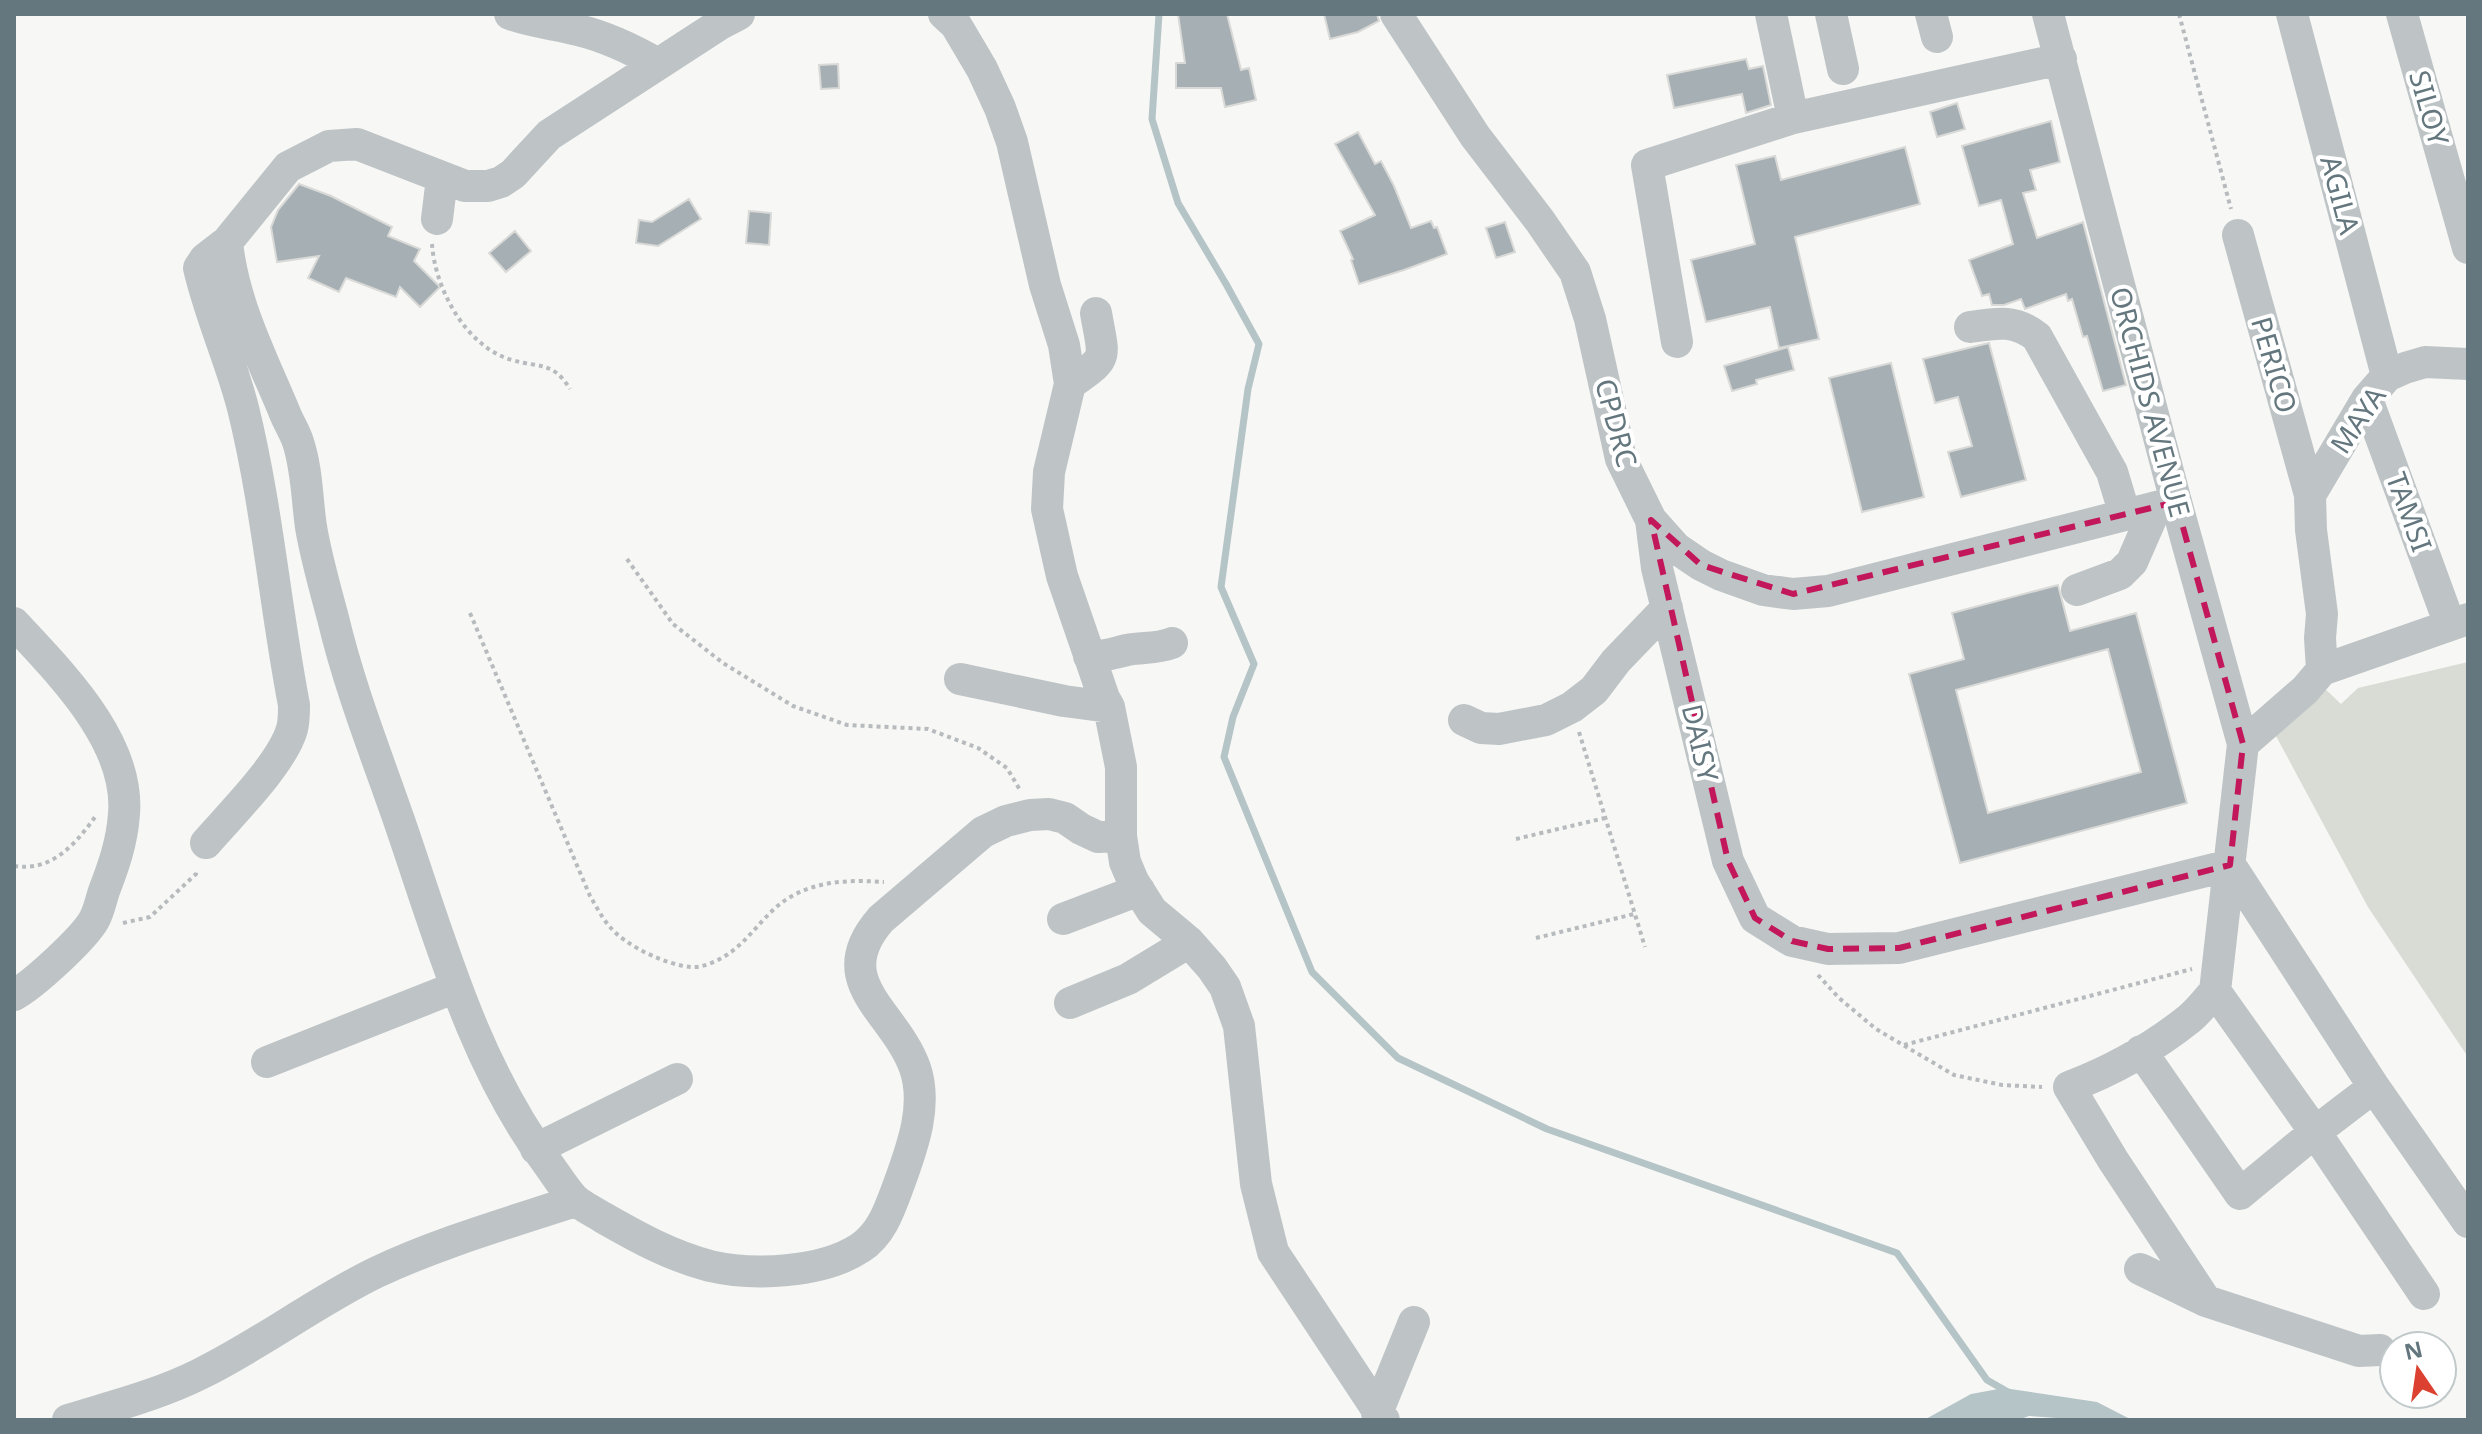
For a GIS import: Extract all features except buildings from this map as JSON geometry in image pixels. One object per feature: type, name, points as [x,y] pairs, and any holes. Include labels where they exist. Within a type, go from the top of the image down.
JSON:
[{"type":"street","points":[[510,14],[620,43],[658,64]]},
{"type":"street","points":[[206,843],[262,778],[284,747],[292,729],[294,705],[243,406],[199,268],[205,259],[227,242],[288,167],[329,146],[357,144],[465,186],[488,186],[501,182],[513,174],[549,135],[739,14]]},
{"type":"street","points":[[944,14],[956,25],[982,69],[1004,119],[1045,285],[1064,345],[1070,384],[1049,472],[1047,509],[1062,576],[1109,707],[1121,767],[1121,836],[1125,862],[1152,911],[1189,942],[1225,987],[1239,1026],[1256,1184],[1273,1252],[1380,1416]]},
{"type":"street","name":"CPDRC","points":[[1396,14],[1475,136],[1575,272],[1590,319],[1621,459],[1651,520],[1676,548],[1701,565],[1763,590],[1793,594],[1828,591],[2152,508]]},
{"type":"street","points":[[1771,14],[1793,118]]},
{"type":"street","points":[[1831,14],[1843,69]]},
{"type":"street","name":"ORCHIDS AVENUE","points":[[2048,14],[2061,59],[2152,508],[2243,744]]},
{"type":"street","name":"AGILA","points":[[2292,14],[2377,388]]},
{"type":"street","name":"SILOY","points":[[2402,14],[2468,248]]},
{"type":"street","points":[[1677,342],[1647,165],[1793,118],[2061,59]]},
{"type":"street","points":[[437,219],[442,178]]},
{"type":"street","name":"PERICO","points":[[2238,235],[2310,495],[2311,530],[2322,614],[2322,670]]},
{"type":"street","points":[[227,242],[229,265],[240,306],[298,439],[306,477],[311,529],[340,650],[456,987],[509,1104],[536,1149],[575,1201],[662,1250],[734,1272],[803,1267],[833,1260],[859,1249],[875,1235],[888,1213],[914,1142],[919,1087],[906,1049],[863,983],[859,966],[862,947],[869,933],[881,919],[991,827],[1030,815],[1049,814],[1065,818],[1098,837],[1121,836]]},
{"type":"street","points":[[1070,384],[1097,365],[1102,356],[1096,313]]},
{"type":"street","points":[[1970,327],[2006,322],[2026,328],[2037,337],[2112,472],[2152,508],[2132,562],[2120,574],[2077,590]]},
{"type":"street","name":"MAYA","points":[[2310,495],[2377,388],[2405,368],[2425,362],[2468,364]]},
{"type":"street","name":"TAMSI","points":[[2377,388],[2459,622]]},
{"type":"street","name":"DAISY","points":[[1651,520],[1657,568],[1728,861],[1755,918],[1792,941]]},
{"type":"street","points":[[1464,720],[1481,728],[1499,729],[1546,720],[1572,707],[1594,690],[1616,661],[1667,608]]},
{"type":"street","points":[[2206,1301],[2069,1087],[2141,1051],[2191,1018],[2216,977],[2243,744],[2305,690],[2322,670],[2459,622]]},
{"type":"street","points":[[14,623],[55,668],[100,726],[121,774],[125,811],[120,849],[94,919],[29,987],[14,995]]},
{"type":"street","points":[[1089,656],[1105,657],[1172,643]]},
{"type":"street","points":[[960,679],[1064,701],[1109,707]]},
{"type":"street","points":[[1792,941],[1828,949],[1899,948],[2230,865]]},
{"type":"street","points":[[2230,865],[2374,1087],[2468,1222]]},
{"type":"street","points":[[1063,919],[1139,890]]},
{"type":"street","points":[[1070,1003],[1128,979],[1189,942]]},
{"type":"street","points":[[2216,977],[2424,1294]]},
{"type":"street","points":[[267,1062],[456,987]]},
{"type":"street","points":[[2141,1051],[2240,1194],[2374,1087]]},
{"type":"street","points":[[536,1149],[677,1079]]},
{"type":"street","points":[[68,1420],[152,1395],[198,1375],[375,1273],[437,1248],[575,1201]]},
{"type":"street","points":[[2140,1269],[2206,1301],[2359,1351],[2378,1350]]},
{"type":"street","points":[[1380,1416],[1414,1322]]},
{"type":"path","points":[[2179,14],[2238,235]]},
{"type":"path","points":[[437,219],[432,246],[436,266],[465,328],[491,351],[511,360],[556,370],[570,389]]},
{"type":"path","points":[[627,559],[673,624],[723,663],[793,706],[847,725],[928,729],[978,748],[1007,768],[1020,789],[1030,815]]},
{"type":"path","points":[[470,613],[590,896],[609,927],[636,948],[692,967],[712,963],[731,952],[775,908],[794,895],[819,885],[854,880],[892,883],[917,889]]},
{"type":"path","points":[[1572,707],[1645,947]]},
{"type":"path","points":[[14,866],[27,868],[58,858],[81,837],[100,810]]},
{"type":"path","points":[[1516,839],[1605,818]]},
{"type":"path","points":[[94,919],[115,925],[150,917],[196,874],[206,843]]},
{"type":"path","points":[[1536,938],[1634,914]]},
{"type":"path","points":[[1792,941],[1839,998],[1876,1029],[1954,1075],[2002,1085],[2069,1087]]},
{"type":"path","points":[[1904,1045],[2216,977]]},
{"type":"highlighted area","points":[[2176,502],[2243,744],[2230,865],[1899,948],[1828,949],[1792,941],[1755,918],[1728,861],[1651,520],[1701,565],[1793,594]]},
{"type":"shaded area","points":[[2468,662],[2468,1057],[2368,907],[2276,736],[2322,686],[2341,704],[2358,688]]},
{"type":"shaded area","points":[[2004,1388],[2097,1402],[2132,1420],[2029,1416],[2018,1420],[1924,1420],[1971,1394]]},
{"type":"waterway","points":[[1159,14],[1152,119],[1178,203],[1259,344],[1248,389],[1221,587],[1254,664],[1233,717],[1224,757],[1312,972],[1398,1058],[1547,1129],[1897,1253],[1987,1380],[2008,1392]]}]
